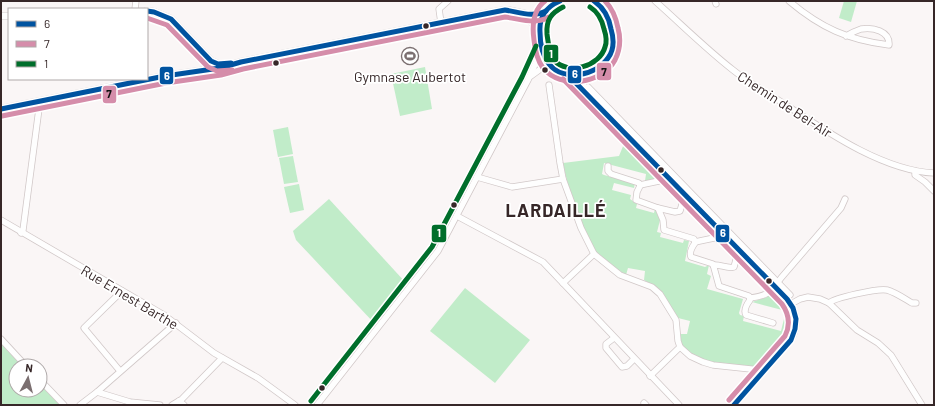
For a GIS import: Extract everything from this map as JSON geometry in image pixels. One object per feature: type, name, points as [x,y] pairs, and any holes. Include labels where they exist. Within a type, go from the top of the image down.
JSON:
[{"type":"main road","points":[[594,1],[606,12]]},
{"type":"main road","points":[[546,11],[540,22],[540,36],[542,49],[547,61],[552,68],[566,74],[588,72],[602,65],[612,51],[613,38],[606,12],[606,1]]},
{"type":"main road","points":[[1,109],[192,72],[220,68],[241,62],[505,10],[532,15],[540,14],[558,2]]},
{"type":"main road","points":[[148,11],[171,19],[211,61],[218,64],[241,62]]},
{"type":"main road","points":[[514,11],[530,20],[540,36]]},
{"type":"main road","points":[[192,72],[203,68],[206,57]]},
{"type":"street","points":[[441,23],[439,9],[448,1]]},
{"type":"street","points":[[546,11],[542,1],[558,2]]},
{"type":"street","name":"Chemin de Bel-Air","points":[[655,1],[725,63],[747,80],[847,142],[891,163],[915,171],[934,173]]},
{"type":"street","points":[[789,1],[802,12],[821,24],[846,36],[857,40],[890,45],[890,39],[887,34],[871,29],[863,29],[846,36]]},
{"type":"street","points":[[318,405],[438,251],[528,80],[542,49]]},
{"type":"street","points":[[528,80],[533,74],[542,68],[552,68]]},
{"type":"street","points":[[586,89],[583,81],[588,72]]},
{"type":"street","points":[[566,74],[592,94],[776,285],[791,304],[796,319],[796,329],[791,340],[734,405]]},
{"type":"street","points":[[549,85],[563,179],[580,228],[594,254],[620,275],[649,286],[660,294],[676,320],[680,347],[690,356],[708,364],[760,370],[763,372]]},
{"type":"street","points":[[22,232],[40,101]]},
{"type":"street","points":[[608,166],[608,171],[611,174],[637,181],[640,185]]},
{"type":"street","points":[[915,171],[915,175],[934,191]]},
{"type":"street","points":[[640,185],[651,184],[659,181],[668,173]]},
{"type":"street","points":[[668,173],[685,194],[724,231],[739,250],[776,285],[790,295]]},
{"type":"street","points":[[477,177],[512,187],[563,179]]},
{"type":"street","points":[[640,185],[636,200],[674,212],[680,211],[685,194]]},
{"type":"street","points":[[750,298],[767,294],[776,285],[841,208],[845,200]]},
{"type":"street","points":[[658,208],[663,220],[664,230],[692,238],[695,242]]},
{"type":"street","points":[[457,216],[541,260],[679,405]]},
{"type":"street","name":"Rue Ernest Barthe","points":[[1,220],[160,312],[222,358],[258,378],[295,405]]},
{"type":"street","points":[[724,231],[714,238],[695,242],[690,254],[691,257],[713,265],[716,264],[730,268],[734,267],[739,250]]},
{"type":"street","points":[[563,283],[594,254]]},
{"type":"street","points":[[713,265],[720,287],[746,294],[750,298]]},
{"type":"street","points":[[829,303],[832,300],[885,290],[916,303]]},
{"type":"street","points":[[120,371],[84,328],[122,291]]},
{"type":"street","points":[[791,304],[808,297],[816,298],[829,303],[862,334],[878,343],[891,355],[922,405]]},
{"type":"street","points":[[750,298],[745,311],[746,316],[773,323]]},
{"type":"street","points":[[80,405],[176,323]]},
{"type":"street","points":[[614,338],[606,344],[606,348],[622,366],[627,366],[634,359]]},
{"type":"street","points":[[1,339],[19,358]]},
{"type":"street","points":[[650,376],[680,347]]},
{"type":"street","points":[[172,405],[181,403],[222,358]]},
{"type":"street","points":[[48,388],[64,405]]},
{"type":"street","points":[[97,392],[130,402],[160,405]]},
{"type":"green space","points":[[844,1],[857,1],[851,22],[839,18]]},
{"type":"green space","points":[[425,67],[432,109],[400,116],[391,74]]},
{"type":"green space","points":[[288,127],[293,154],[278,157],[273,130]]},
{"type":"green space","points":[[626,139],[662,175],[654,180],[645,181],[646,174],[604,163],[602,174],[635,183],[634,188],[614,183],[612,190],[631,195],[630,199],[637,204],[636,208],[654,213],[655,209],[660,220],[657,232],[661,233],[660,237],[683,243],[684,240],[689,241],[685,261],[705,267],[709,265],[707,274],[711,276],[707,289],[743,299],[739,313],[740,315],[744,316],[743,321],[781,331],[786,311],[752,302],[767,297],[776,290],[789,305],[793,316],[791,333],[782,348],[764,368],[720,364],[698,358],[689,353],[681,345],[680,334],[687,334],[690,321],[678,318],[662,293],[644,280],[645,271],[628,268],[626,275],[605,261],[593,247],[576,212],[563,163],[619,156]]},
{"type":"green space","points":[[293,156],[298,182],[284,184],[279,158]]},
{"type":"green space","points":[[299,184],[304,210],[290,213],[284,187]]},
{"type":"green space","points":[[329,199],[406,283],[375,324],[296,240],[293,231]]},
{"type":"green space","points":[[465,288],[530,340],[495,383],[430,331]]},
{"type":"green space","points":[[1,342],[16,358],[8,358],[8,398],[48,398],[48,392],[60,405],[1,405]]},
{"type":"transit line","name":"7","points":[[545,1],[538,9],[533,24],[533,35],[539,62],[551,75],[570,81],[591,79],[601,74],[609,68],[617,56],[620,36],[613,13],[605,1]]},
{"type":"transit line","name":"6","points":[[560,1],[547,9],[542,17],[540,26],[541,44],[543,53],[549,64],[555,70],[571,75],[588,73],[596,69],[603,64],[611,52],[613,37],[609,21],[606,13],[594,1]]},
{"type":"transit line","name":"1","points":[[563,7],[552,14],[548,21],[547,34],[549,47],[554,60],[560,65],[575,68],[583,67],[597,59],[602,54],[606,45],[606,36],[602,22],[599,16],[590,7]]},
{"type":"transit line","name":"6","points":[[148,79],[220,68],[241,62],[505,10],[531,14],[546,11]]},
{"type":"transit line","name":"6","points":[[148,11],[171,19],[211,61],[218,64],[231,63]]},
{"type":"transit line","name":"7","points":[[2,116],[166,83],[221,75],[243,69],[505,17],[533,21],[538,21],[549,17]]},
{"type":"transit line","name":"7","points":[[148,18],[167,25],[208,67],[217,71],[232,70]]},
{"type":"transit line","name":"1","points":[[311,401],[432,247],[522,77],[536,46]]},
{"type":"transit line","name":"6","points":[[567,74],[787,299],[793,308],[796,319],[795,329],[791,340],[734,405]]},
{"type":"transit line","name":"7","points":[[563,79],[782,304],[788,315],[789,323],[785,336],[729,400]]},
{"type":"transit line","name":"6","points":[[1,109],[145,80]]},
{"type":"place","name":"Gymnase Aubertot","points":[[410,56]]},
{"type":"district","name":"LARDAILLÉ","points":[[556,210]]}]
